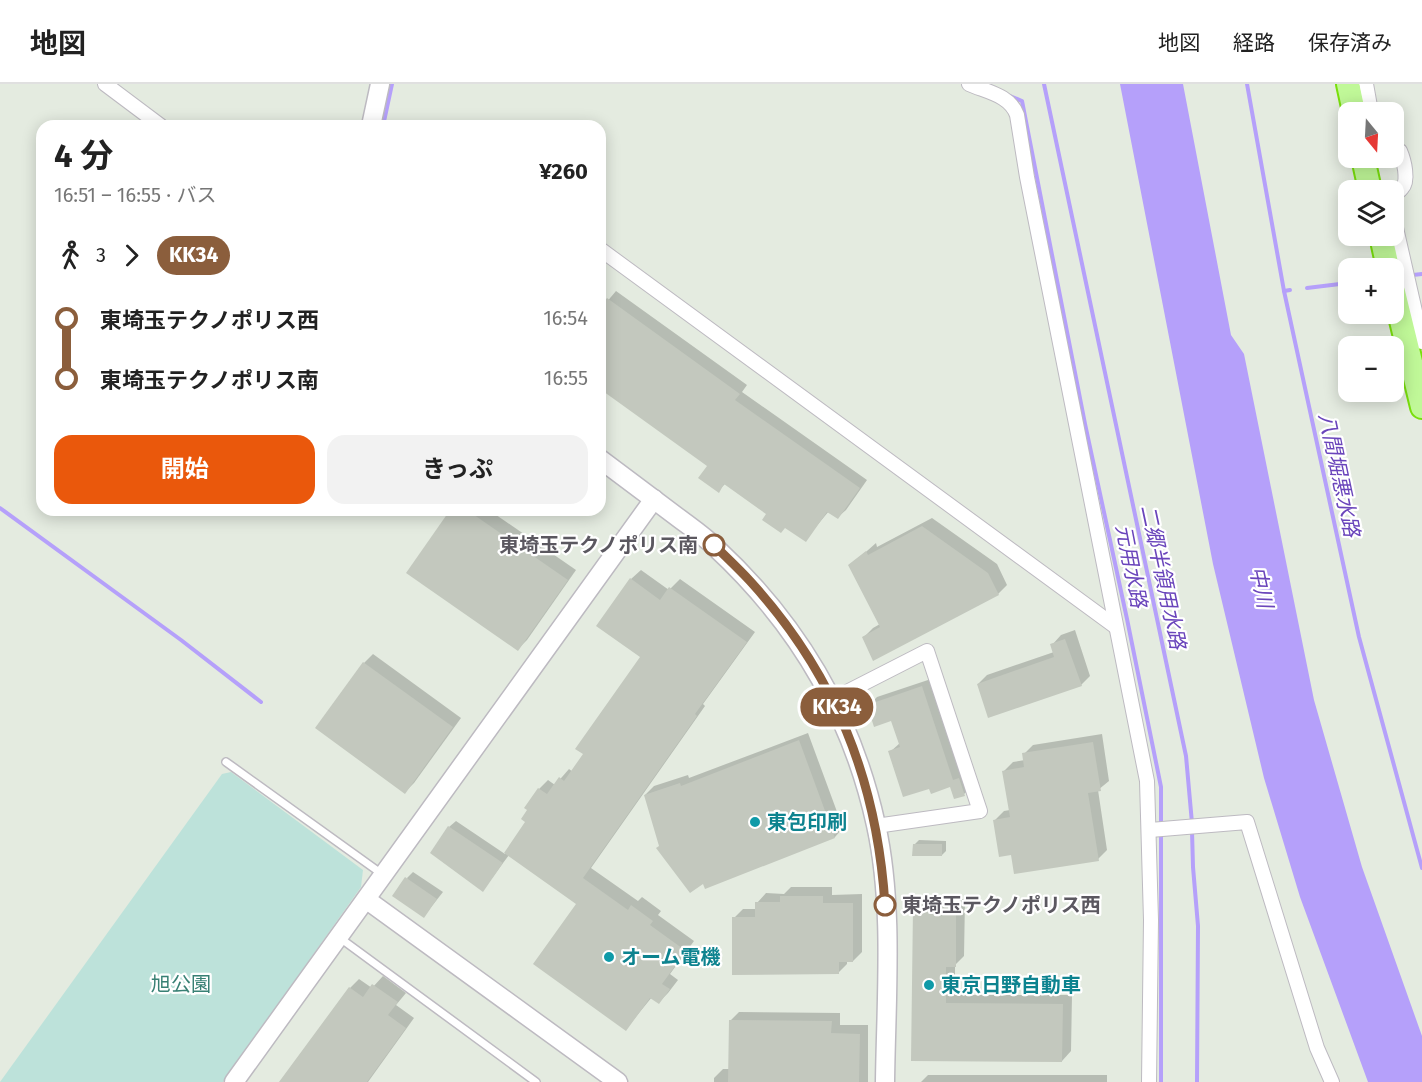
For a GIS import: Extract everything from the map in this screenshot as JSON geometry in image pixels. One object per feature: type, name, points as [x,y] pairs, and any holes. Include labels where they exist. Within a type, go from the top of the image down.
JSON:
[{"type":"highway","points":[[1348,84],[1352,102]]},
{"type":"highway","points":[[1402,324],[1422,407]]},
{"type":"street","points":[[105,84],[153,120]]},
{"type":"street","points":[[372,120],[380,84]]},
{"type":"street","points":[[969,84],[1009,100],[1017,115],[1147,782],[1150,830],[1149,1082]]},
{"type":"street","points":[[1366,84],[1369,102]]},
{"type":"street","points":[[1404,168],[1404,186]]},
{"type":"street","points":[[1400,246],[1422,342]]},
{"type":"street","points":[[606,253],[1116,627]]},
{"type":"street","points":[[606,463],[714,545],[750,580],[786,624],[833,699],[863,776],[876,826],[884,885],[887,945],[885,1082]]},
{"type":"street","points":[[234,1082],[654,499]]},
{"type":"street","points":[[833,699],[927,651],[980,812],[876,826]]},
{"type":"street","points":[[1150,830],[1247,822],[1317,1048],[1332,1082]]},
{"type":"street","points":[[367,900],[618,1082]]},
{"type":"lane","points":[[226,762],[384,876]]},
{"type":"lane","points":[[340,937],[536,1082]]},
{"type":"green space","name":"旭公園","points":[[231,772],[363,870],[361,887],[223,1082],[0,1082],[222,774]]},
{"type":"water","name":"中川","points":[[1120,84],[1183,84],[1231,335],[1244,354],[1314,700],[1362,867],[1422,1036],[1422,1082],[1368,1082],[1300,897],[1264,778],[1213,564]]},
{"type":"building","points":[[606,299],[740,394],[735,400],[860,488],[838,519],[827,512],[806,542],[785,528],[781,533],[762,520],[766,514],[724,484],[719,493],[698,478],[707,466],[606,393]]},
{"type":"building","points":[[446,516],[476,516],[568,580],[518,651],[406,573]]},
{"type":"building","points":[[922,526],[988,573],[999,595],[873,661],[862,637],[880,627],[848,565],[866,551],[868,555]]},
{"type":"building","points":[[630,578],[660,600],[669,587],[747,642],[583,878],[628,910],[631,905],[653,921],[650,925],[686,951],[662,984],[670,989],[659,1004],[650,998],[626,1031],[533,964],[576,904],[504,853],[525,822],[521,819],[527,810],[524,808],[538,788],[547,794],[559,777],[564,781],[583,754],[575,749],[640,657],[596,626]]},
{"type":"building","points":[[1065,639],[1082,686],[988,718],[977,684],[1054,657],[1050,644]]},
{"type":"building","points":[[363,662],[453,727],[405,794],[315,728]]},
{"type":"building","points":[[922,686],[953,780],[959,778],[965,796],[954,799],[950,787],[931,794],[929,789],[903,797],[888,751],[900,747],[891,721],[874,727],[867,705]]},
{"type":"building","name":"東包印刷","points":[[799,740],[835,838],[705,889],[703,884],[690,893],[656,848],[659,846],[644,795],[680,783],[681,786]]},
{"type":"building","points":[[1093,742],[1101,791],[1088,793],[1099,861],[1014,874],[1011,855],[999,857],[993,820],[1010,817],[1002,771],[1024,767],[1022,753]]},
{"type":"building","points":[[448,826],[503,863],[483,892],[430,853]]},
{"type":"building","points":[[913,844],[942,844],[942,856],[912,856]]},
{"type":"building","points":[[405,877],[437,899],[424,918],[392,896]]},
{"type":"building","points":[[780,896],[823,896],[823,903],[853,903],[853,962],[839,962],[839,974],[732,975],[732,917],[755,917],[755,902],[780,902]]},
{"type":"building","name":"東京日野自動車","points":[[913,908],[956,908],[956,967],[946,967],[946,1003],[1063,1004],[1062,1062],[911,1061]]},
{"type":"building","points":[[372,984],[398,1002],[388,1015],[406,1028],[367,1082],[279,1082],[349,987],[363,997]]},
{"type":"building","points":[[729,1020],[832,1021],[831,1033],[860,1034],[859,1082],[728,1082]]},
{"type":"waterway","points":[[384,120],[392,84]]},
{"type":"waterway","name":"二郷半領用水路","points":[[1044,84],[1186,756],[1192,823]]},
{"type":"waterway","name":"八間堀悪水路","points":[[1247,84],[1284,291],[1359,637],[1422,868]]},
{"type":"waterway","name":"元用水路","points":[[1010,96],[1022,101],[1085,424],[1161,787],[1161,1082]]},
{"type":"waterway","points":[[1413,275],[1422,274]]},
{"type":"waterway","points":[[1307,288],[1338,284]]},
{"type":"waterway","name":"八間堀悪水路","points":[[1284,291],[1290,290]]},
{"type":"waterway","points":[[0,508],[181,640],[261,702]]},
{"type":"waterway","name":"二郷半領用水路","points":[[1192,831],[1198,926],[1197,1082]]},
{"type":"bus line","name":"KK34","points":[[714,545],[750,580],[786,624],[833,699],[848,732],[863,776],[876,826],[885,905]]},
{"type":"place","name":"東埼玉テクノポリス南","points":[[714,545]]},
{"type":"place","name":"東包印刷","points":[[755,822]]},
{"type":"place","name":"東埼玉テクノポリス西","points":[[885,905]]},
{"type":"place","name":"オーム電機","points":[[609,957]]},
{"type":"place","name":"東京日野自動車","points":[[929,985]]}]
